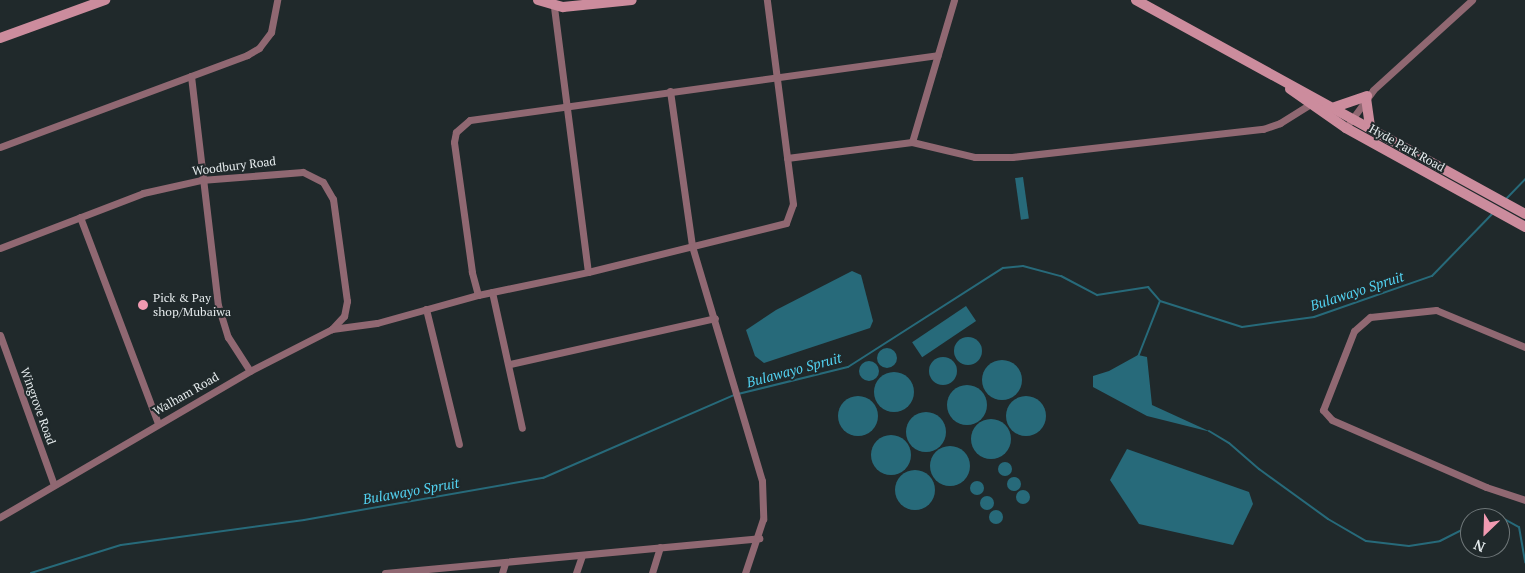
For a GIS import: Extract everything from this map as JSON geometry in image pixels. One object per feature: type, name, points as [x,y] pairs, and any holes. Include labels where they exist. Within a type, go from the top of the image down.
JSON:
[{"type":"street","points":[[0,38],[105,0]]},
{"type":"street","points":[[0,147],[191,76],[259,48],[271,32],[276,0]]},
{"type":"street","points":[[538,0],[554,7],[632,0]]},
{"type":"street","points":[[332,329],[354,328],[426,310],[478,294],[588,272],[786,223],[793,204],[774,77],[767,0]]},
{"type":"street","points":[[912,142],[954,0]]},
{"type":"street","name":"Hyde Park Road","points":[[1136,0],[1525,214]]},
{"type":"street","points":[[1346,128],[1366,97],[1472,0]]},
{"type":"street","points":[[554,7],[588,272]]},
{"type":"street","points":[[478,294],[472,272],[461,201],[456,132],[476,118],[938,55]]},
{"type":"street","points":[[191,76],[201,180],[218,305],[228,337],[250,371]]},
{"type":"street","name":"Hyde Park Road","points":[[1282,82],[1309,105],[1346,128],[1525,227]]},
{"type":"street","points":[[670,91],[692,246],[740,400],[762,481],[763,519],[759,538],[745,573]]},
{"type":"street","points":[[1335,108],[1366,97]]},
{"type":"street","points":[[1366,97],[1370,128]]},
{"type":"street","points":[[787,158],[912,142],[975,157],[1012,157],[1263,128],[1280,123],[1309,105]]},
{"type":"street","points":[[1390,153],[1396,142]]},
{"type":"street","name":"Woodbury Road","points":[[0,248],[143,193],[201,180],[292,170],[308,174],[323,182],[332,200],[347,301],[344,316],[332,329]]},
{"type":"street","points":[[80,217],[158,423]]},
{"type":"street","points":[[492,292],[510,364],[522,428]]},
{"type":"street","points":[[426,310],[459,444]]},
{"type":"street","points":[[1525,346],[1436,310],[1365,319],[1354,331],[1323,410],[1332,420],[1486,487],[1525,500]]},
{"type":"street","points":[[510,364],[715,318]]},
{"type":"street","name":"Walham Road","points":[[0,517],[158,423],[250,371],[332,329]]},
{"type":"street","name":"Wingrove Road","points":[[0,335],[54,485]]},
{"type":"street","points":[[385,573],[430,571],[759,538]]},
{"type":"street","points":[[652,573],[660,547]]},
{"type":"street","points":[[576,573],[582,556]]},
{"type":"street","points":[[502,573],[505,563]]},
{"type":"water","points":[[1023,177],[1029,219],[1021,220],[1015,178]]},
{"type":"water","points":[[852,271],[861,275],[873,321],[870,328],[764,363],[755,356],[746,330],[776,310]]},
{"type":"water","points":[[966,306],[976,321],[922,357],[912,342]]},
{"type":"water","points":[[968,337],[978,341],[982,351],[978,361],[968,365],[958,361],[954,351],[958,341]]},
{"type":"water","points":[[887,348],[894,351],[897,358],[894,365],[887,368],[880,365],[877,358],[880,351]]},
{"type":"water","points":[[1138,355],[1147,357],[1152,405],[1211,432],[1147,416],[1093,387],[1093,376],[1109,371]]},
{"type":"water","points":[[943,357],[953,361],[957,371],[953,381],[943,385],[933,381],[929,371],[933,361]]},
{"type":"water","points":[[1002,360],[1013,363],[1019,369],[1022,380],[1019,391],[1013,397],[1002,400],[991,397],[985,391],[982,380],[985,369],[991,363]]},
{"type":"water","points":[[869,361],[876,364],[879,371],[876,378],[869,381],[862,378],[859,371],[862,364]]},
{"type":"water","points":[[890,372],[898,372],[905,375],[911,381],[914,392],[911,403],[905,409],[898,412],[890,412],[883,409],[877,403],[874,396],[874,388],[877,381],[883,375]]},
{"type":"water","points":[[967,385],[978,388],[984,394],[987,405],[984,416],[978,422],[967,425],[956,422],[950,416],[947,405],[950,394],[956,388]]},
{"type":"water","points":[[858,396],[869,399],[875,405],[878,416],[875,427],[869,433],[858,436],[847,433],[841,427],[838,416],[841,405],[847,399]]},
{"type":"water","points":[[1022,396],[1030,396],[1037,399],[1043,405],[1046,416],[1043,427],[1037,433],[1030,436],[1022,436],[1015,433],[1009,427],[1006,420],[1006,412],[1009,405],[1015,399]]},
{"type":"water","points":[[922,412],[930,412],[937,415],[943,421],[946,432],[943,443],[937,449],[930,452],[922,452],[915,449],[909,443],[906,436],[906,428],[909,421],[915,415]]},
{"type":"water","points":[[991,419],[1002,422],[1008,428],[1011,439],[1008,450],[1002,456],[991,459],[980,456],[974,450],[971,439],[974,428],[980,422]]},
{"type":"water","points":[[887,435],[895,435],[902,438],[908,444],[911,455],[908,466],[902,472],[895,475],[887,475],[880,472],[874,466],[871,459],[871,451],[874,444],[880,438]]},
{"type":"water","points":[[950,446],[961,449],[967,455],[970,466],[967,477],[961,483],[950,486],[939,483],[933,477],[930,466],[933,455],[939,449]]},
{"type":"water","points":[[1127,449],[1249,492],[1253,504],[1233,545],[1139,524],[1110,480]]},
{"type":"water","points":[[1002,462],[1008,462],[1012,469],[1008,476],[1002,476],[998,472],[998,466]]},
{"type":"water","points":[[911,470],[919,470],[926,473],[932,479],[935,490],[932,501],[926,507],[919,510],[911,510],[904,507],[898,501],[895,494],[895,486],[898,479],[904,473]]},
{"type":"water","points":[[1011,477],[1017,477],[1021,484],[1017,491],[1011,491],[1007,487],[1007,481]]},
{"type":"water","points":[[974,481],[980,481],[984,488],[980,495],[974,495],[970,491],[970,485]]},
{"type":"water","points":[[1020,490],[1026,490],[1030,497],[1026,504],[1020,504],[1016,500],[1016,494]]},
{"type":"water","points":[[984,496],[990,496],[994,503],[990,510],[984,510],[980,506],[980,500]]},
{"type":"water","points":[[993,510],[999,510],[1003,517],[999,524],[993,524],[989,520],[989,514]]},
{"type":"waterway","name":"Bulawayo Spruit","points":[[1506,199],[1525,179]]},
{"type":"waterway","name":"Bulawayo Spruit","points":[[738,394],[848,367],[1003,268],[1023,266],[1061,276],[1097,295],[1148,287],[1160,301],[1242,327],[1314,317],[1432,276],[1492,214]]},
{"type":"waterway","points":[[1138,357],[1160,301]]},
{"type":"waterway","name":"Bulawayo Spruit","points":[[31,573],[121,545],[304,520],[543,478],[734,395]]},
{"type":"waterway","points":[[1209,431],[1229,443],[1259,469],[1328,519],[1366,541],[1409,546],[1440,541],[1460,531]]},
{"type":"waterway","points":[[1510,522],[1519,527],[1525,562]]},
{"type":"place","name":"Pick & Pay shop/Mubaiwa","points":[[143,305]]}]
